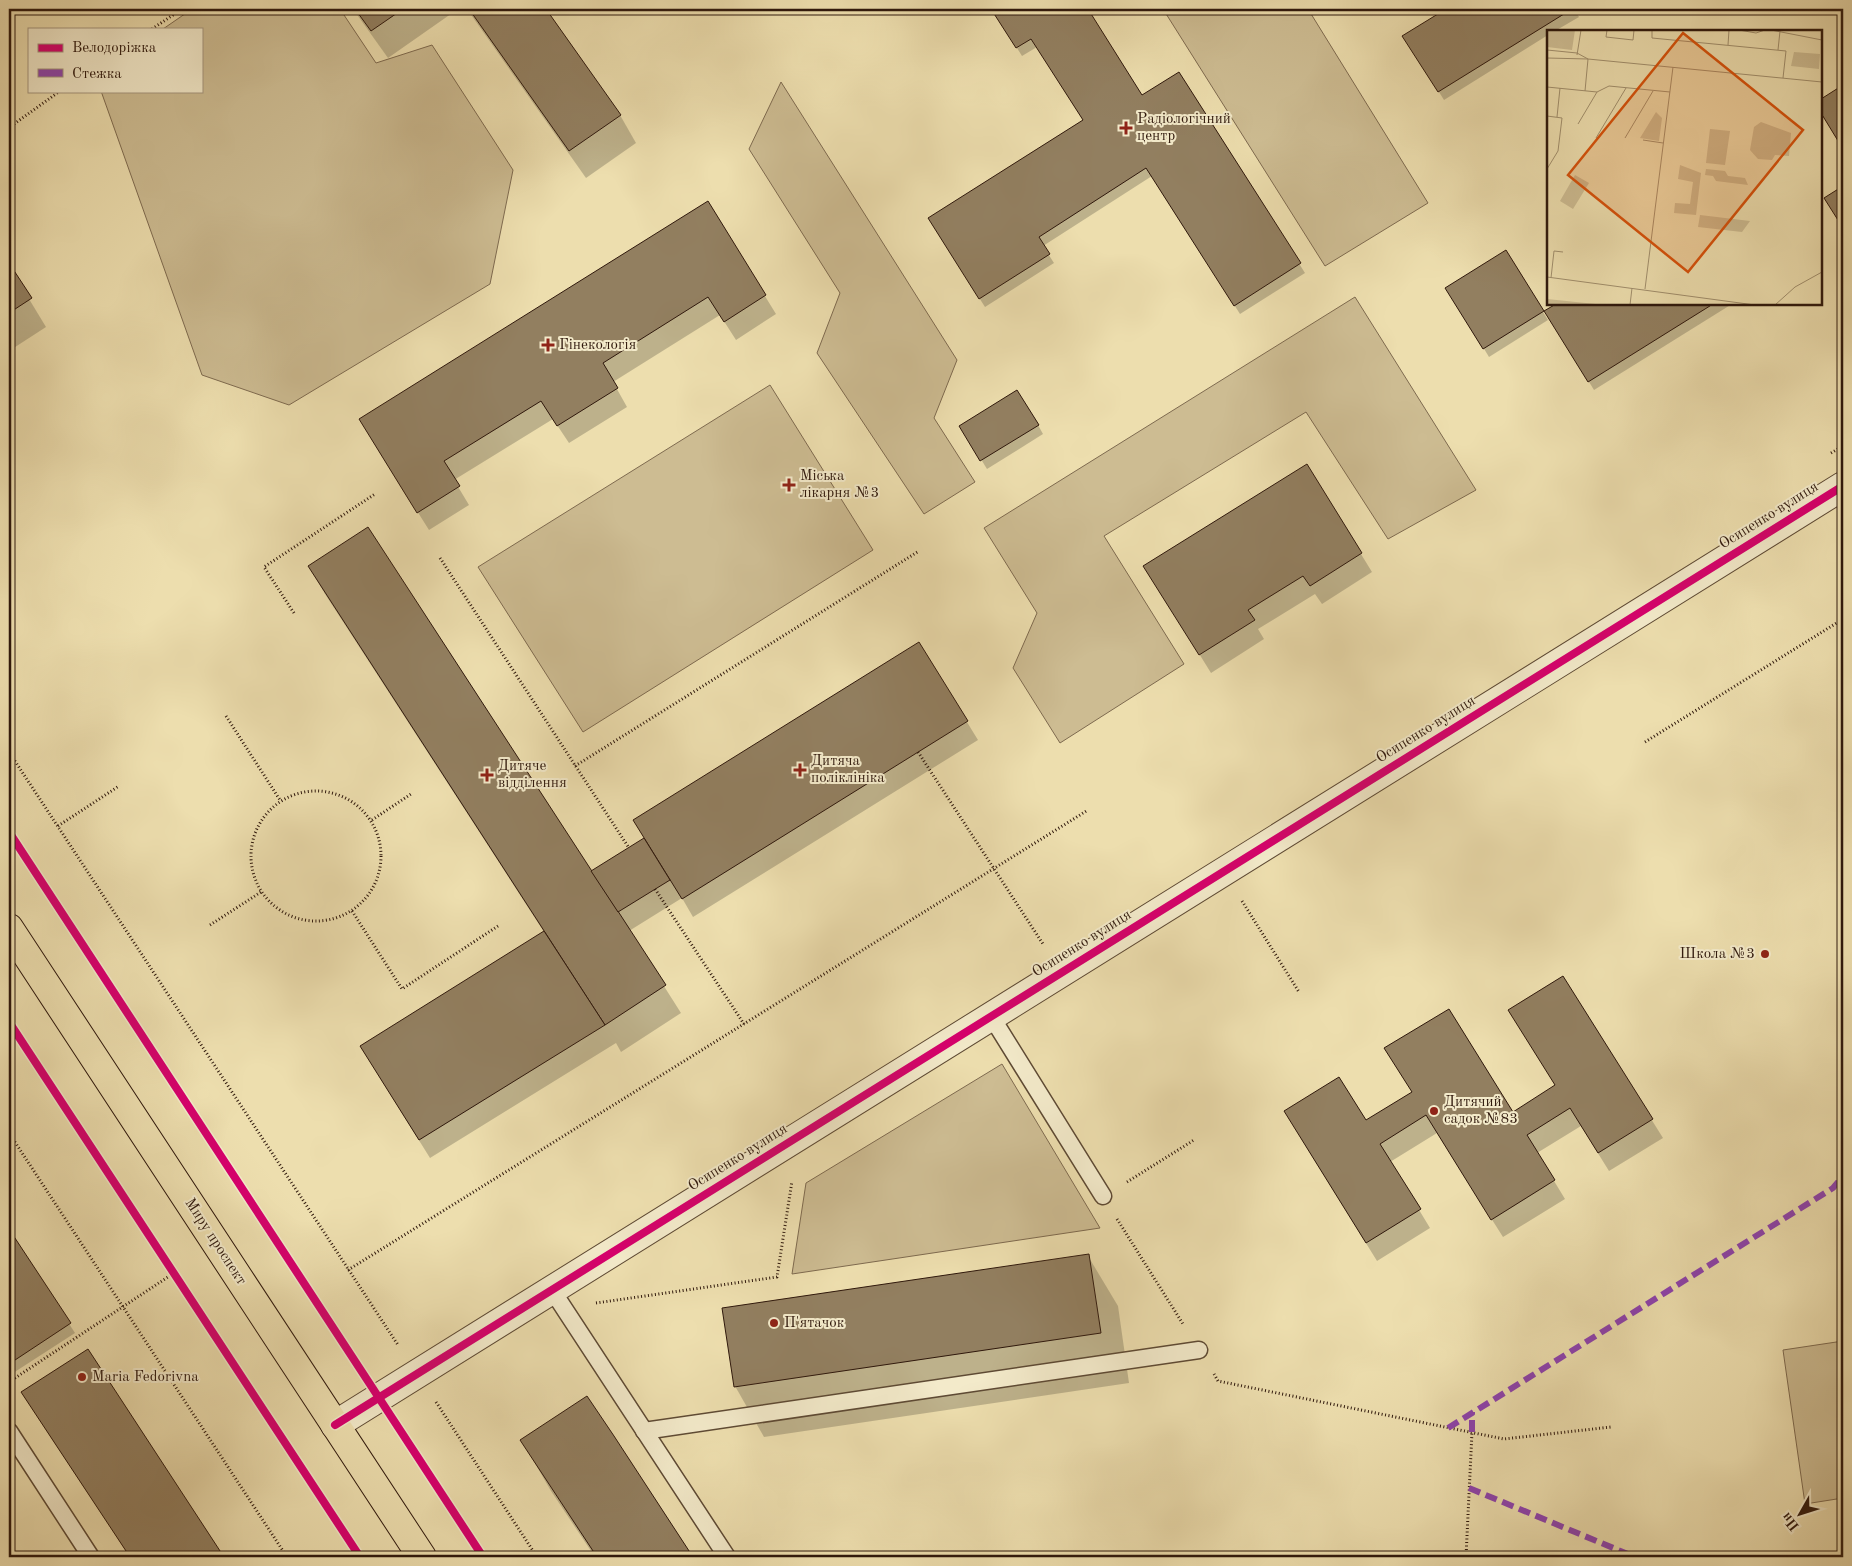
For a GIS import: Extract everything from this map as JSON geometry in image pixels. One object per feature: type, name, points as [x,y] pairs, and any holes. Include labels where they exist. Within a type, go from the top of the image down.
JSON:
[{"type":"highway","name":"Миру проспект","points":[[9,928],[422,1557]]},
{"type":"street","name":"Осипенко вулиця","points":[[335,1425],[1843,486]]},
{"type":"lane","points":[[991,1016],[1104,1196]]},
{"type":"lane","points":[[552,1290],[727,1557]]},
{"type":"lane","points":[[644,1431],[1199,1350]]},
{"type":"lane","points":[[9,1431],[90,1557]]},
{"type":"path","points":[[154,28],[182,9]]},
{"type":"path","points":[[14,124],[59,92]]},
{"type":"path","points":[[294,613],[264,566],[375,494]]},
{"type":"path","points":[[575,766],[920,551]]},
{"type":"path","points":[[440,558],[629,848]]},
{"type":"path","points":[[1646,742],[1843,619]]},
{"type":"path","points":[[226,716],[280,800]]},
{"type":"path","points":[[9,752],[398,1345]]},
{"type":"path","points":[[918,752],[1043,944]]},
{"type":"path","points":[[58,826],[119,786]]},
{"type":"path","points":[[304,791],[330,791],[354,801],[372,820],[381,844],[381,870],[370,893],[352,911],[328,921],[302,920],[279,910],[261,892],[252,868],[252,842],[262,818],[280,800],[304,791]]},
{"type":"path","points":[[372,820],[411,794]]},
{"type":"path","points":[[348,1270],[1088,810]]},
{"type":"path","points":[[655,889],[744,1024]]},
{"type":"path","points":[[210,925],[261,892]]},
{"type":"path","points":[[1242,901],[1299,992]]},
{"type":"path","points":[[352,911],[402,989],[498,926]]},
{"type":"path","points":[[9,1133],[287,1557]]},
{"type":"path","points":[[1194,1140],[1104,1196],[1199,1350]]},
{"type":"path","points":[[595,1303],[777,1277],[792,1181]]},
{"type":"path","points":[[168,1265],[179,1282]]},
{"type":"path","points":[[9,1382],[174,1273]]},
{"type":"path","points":[[1218,1381],[1504,1439],[1611,1427]]},
{"type":"path","points":[[436,1402],[537,1557]]},
{"type":"path","points":[[1466,1557],[1472,1432]]},
{"type":"shaded area","points":[[192,9],[340,9],[376,63],[432,45],[513,170],[490,284],[289,405],[202,375],[101,92],[202,92],[202,28],[164,28]]},
{"type":"shaded area","points":[[1163,9],[1308,9],[1428,203],[1325,266]]},
{"type":"shaded area","points":[[781,82],[957,360],[934,418],[975,482],[924,514],[817,353],[840,293],[749,149]]},
{"type":"shaded area","points":[[1355,297],[1476,490],[1388,539],[1306,412],[1104,536],[1184,664],[1060,743],[1013,668],[1037,613],[984,528]]},
{"type":"shaded area","points":[[770,385],[873,550],[583,732],[478,567]]},
{"type":"shaded area","points":[[1002,1064],[1100,1228],[792,1274],[806,1183]]},
{"type":"shaded area","points":[[1843,1341],[1843,1498],[1805,1504],[1783,1350]]},
{"type":"building","points":[[355,9],[403,9],[371,31]]},
{"type":"building","points":[[469,9],[546,9],[621,115],[569,151]]},
{"type":"building","points":[[991,9],[1088,9],[1142,95],[1179,72],[1301,263],[1234,306],[1146,168],[1039,237],[1050,254],[979,299],[928,218],[1083,120],[1031,39],[1016,48]]},
{"type":"building","points":[[1446,9],[1572,9],[1438,92],[1402,36]]},
{"type":"building","points":[[1843,85],[1843,149],[1822,115],[1822,98]]},
{"type":"building","points":[[1843,186],[1843,228],[1824,198]]},
{"type":"building","points":[[708,201],[766,295],[724,322],[708,297],[603,363],[618,388],[557,426],[541,401],[444,461],[460,486],[417,513],[359,419]]},
{"type":"building","points":[[1506,250],[1544,311],[1483,349],[1445,288]]},
{"type":"building","points":[[9,263],[32,298],[9,313]]},
{"type":"building","points":[[1554,305],[1711,305],[1588,382],[1544,311]]},
{"type":"building","points":[[1017,390],[1039,425],[980,461],[959,426]]},
{"type":"building","points":[[1307,464],[1362,553],[1310,586],[1303,576],[1248,610],[1255,620],[1199,655],[1143,566]]},
{"type":"building","points":[[368,527],[666,985],[605,1025],[308,566]]},
{"type":"building","points":[[919,642],[968,721],[682,899],[633,820]]},
{"type":"building","points":[[644,838],[670,880],[618,912],[591,871]]},
{"type":"building","points":[[544,931],[605,1025],[419,1140],[360,1046]]},
{"type":"building","points":[[1563,976],[1653,1119],[1598,1153],[1570,1108],[1527,1135],[1555,1180],[1491,1220],[1426,1115],[1380,1144],[1421,1209],[1366,1243],[1284,1111],[1339,1077],[1366,1120],[1412,1092],[1384,1048],[1449,1009],[1513,1112],[1555,1085],[1508,1010]]},
{"type":"building","points":[[9,1229],[71,1323],[9,1364]]},
{"type":"building","points":[[1089,1254],[1101,1333],[734,1387],[722,1308]]},
{"type":"building","points":[[88,1349],[224,1557],[130,1557],[21,1392]]},
{"type":"building","points":[[587,1396],[693,1557],[597,1557],[520,1440]]},
{"type":"marked path","points":[[1448,1428],[1833,1188],[1843,1176]]},
{"type":"marked path","points":[[1472,1412],[1472,1432]]},
{"type":"marked path","points":[[1469,1488],[1635,1557]]},
{"type":"cycle path","points":[[335,1425],[1843,486]]},
{"type":"cycle path","points":[[9,832],[483,1557]]},
{"type":"cycle path","points":[[9,1022],[360,1557]]},
{"type":"place","name":"Радіологічний центр","points":[[1126,128]]},
{"type":"place","name":"Гінекологія","points":[[548,345]]},
{"type":"place","name":"Міська лікарня №3","points":[[789,485]]},
{"type":"place","name":"Дитяча поліклініка","points":[[800,770]]},
{"type":"place","name":"Дитяче відділення","points":[[487,775]]},
{"type":"place","name":"Школа №3","points":[[1765,954]]},
{"type":"place","name":"Дитячий садок №83","points":[[1434,1111]]},
{"type":"place","name":"П'ятачок","points":[[774,1323]]},
{"type":"place","name":"Maria Fedorivna","points":[[82,1377]]}]
